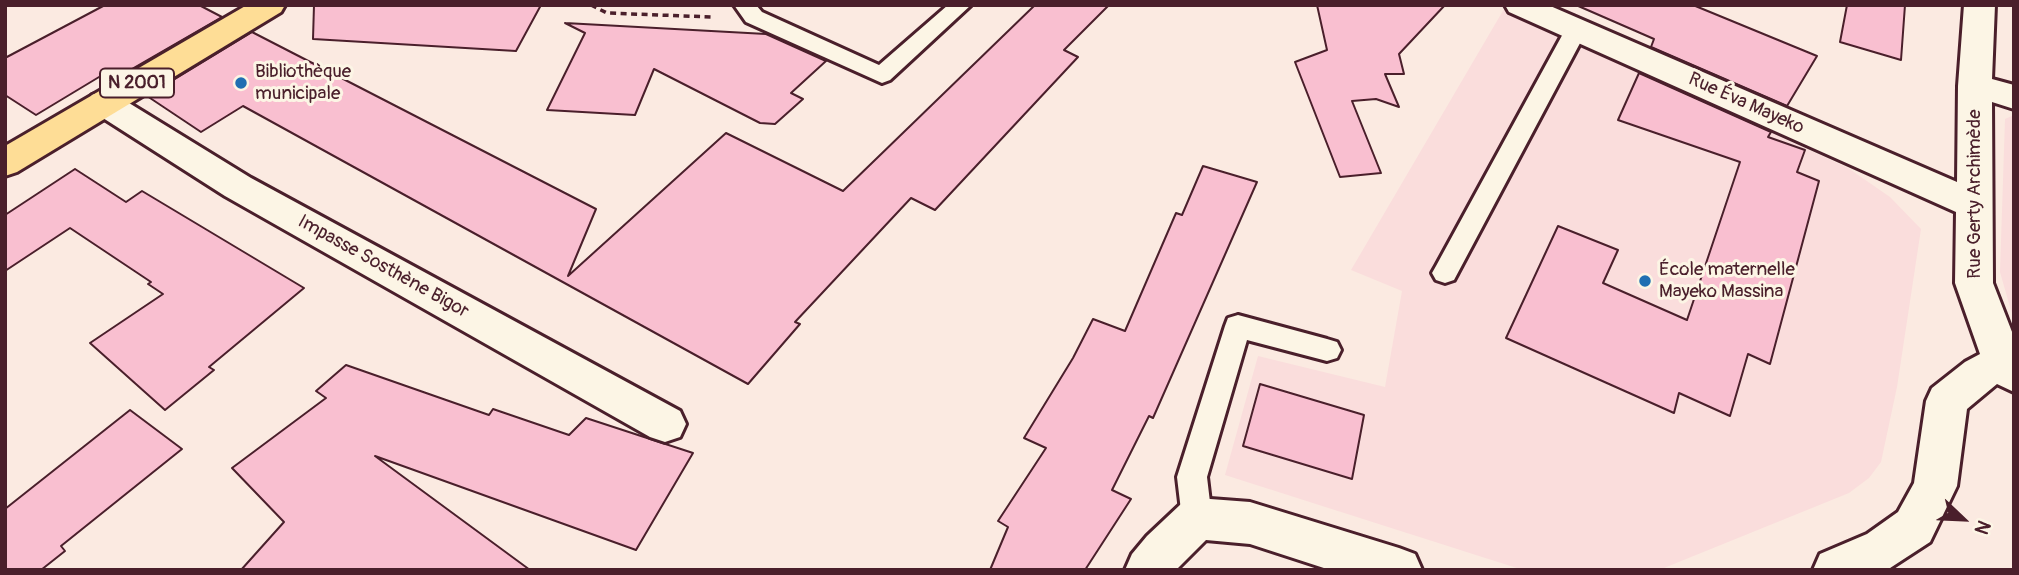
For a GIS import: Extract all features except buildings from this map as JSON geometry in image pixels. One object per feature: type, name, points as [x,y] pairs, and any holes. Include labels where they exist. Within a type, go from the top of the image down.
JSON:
[{"type":"main road","name":"N 2001","points":[[5,163],[270,5]]},
{"type":"street","name":"Rue Éva Mayeko","points":[[1520,5],[1973,204]]},
{"type":"street","name":"Rue Gerty Archimède","points":[[1980,5],[1975,86],[1974,283],[2009,368]]},
{"type":"street","points":[[1975,86],[2014,97]]},
{"type":"street","name":"Impasse Sosthène Bigor","points":[[104,103],[238,187],[665,424]]},
{"type":"street","points":[[1836,570],[1883,549],[1914,527],[1935,486],[1947,401],[1979,374],[2009,368]]},
{"type":"street","points":[[1149,570],[1163,551],[1197,519],[1251,523],[1399,570]]},
{"type":"lane","points":[[749,11],[882,75],[961,5]]},
{"type":"lane","points":[[1446,273],[1576,30]]},
{"type":"lane","points":[[1197,519],[1192,477],[1238,326],[1328,350]]},
{"type":"path","points":[[591,5],[607,13],[629,15],[749,11]]},
{"type":"shaded area","name":"École maternelle Mayeko Massina","points":[[1504,9],[1848,168],[1890,197],[1921,229],[1897,387],[1881,462],[1869,478],[1849,493],[1659,570],[1523,570],[1225,475],[1258,356],[1385,387],[1402,291],[1351,270]]},
{"type":"shaded area","points":[[2014,115],[2014,321],[2000,272],[2005,119]]},
{"type":"place","name":"Bibliothèque municipale","points":[[241,83]]},
{"type":"place","name":"École maternelle Mayeko Massina","points":[[1645,281]]}]
